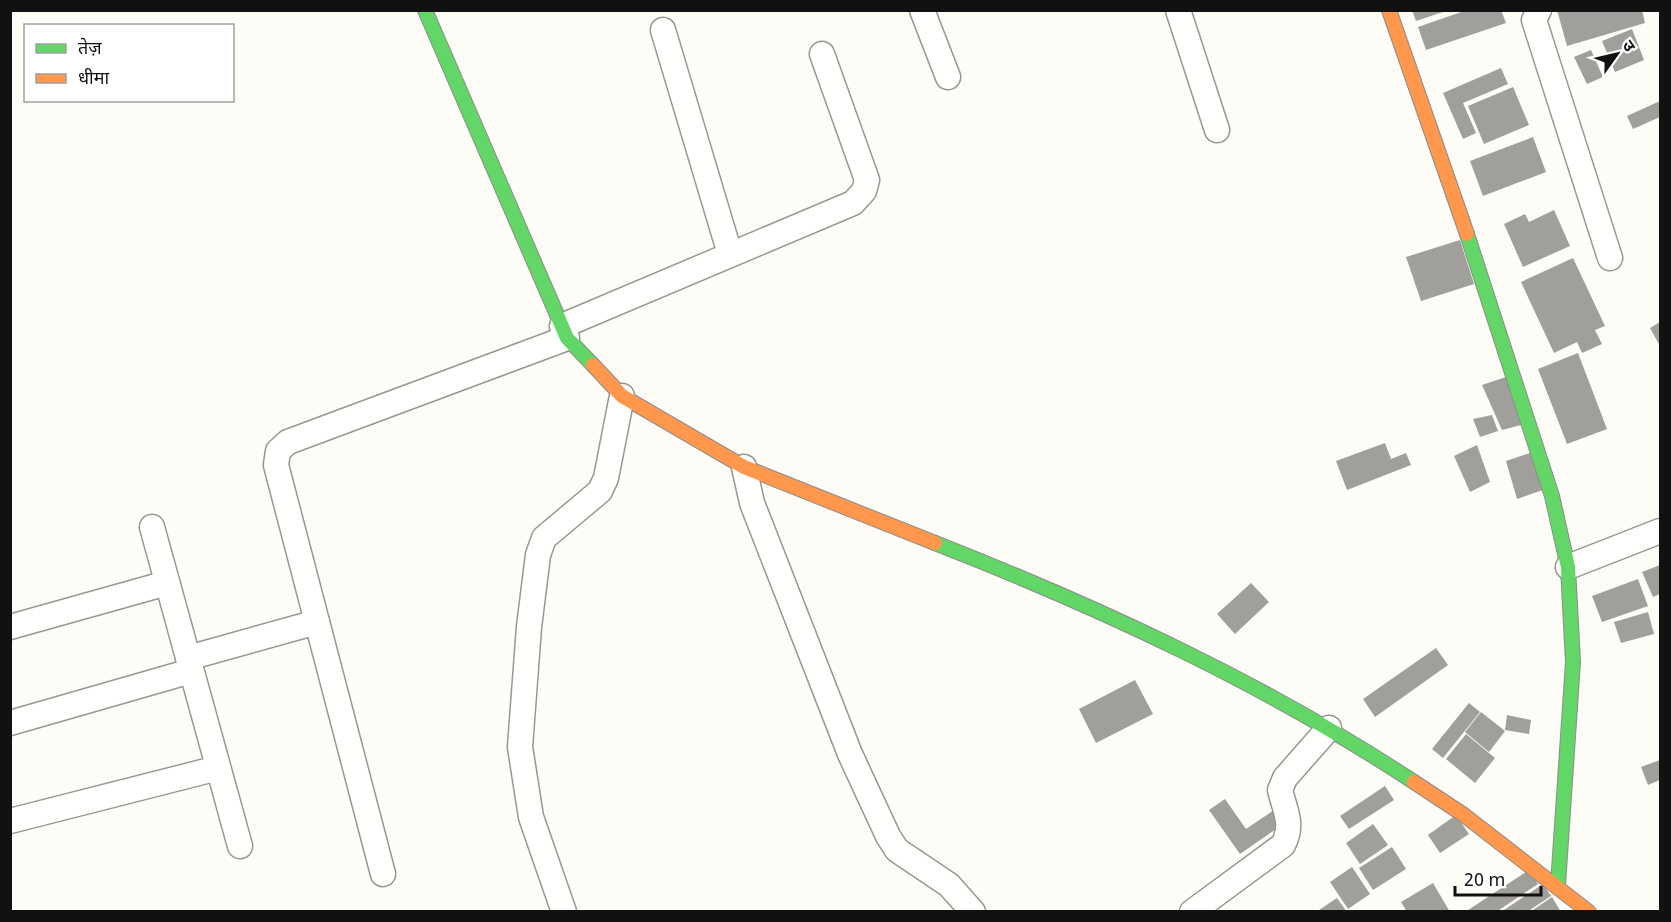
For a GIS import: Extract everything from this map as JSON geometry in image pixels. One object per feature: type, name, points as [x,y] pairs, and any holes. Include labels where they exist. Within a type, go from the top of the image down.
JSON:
[{"type":"street","points":[[425,10],[565,332],[622,396],[744,467],[1020,576],[1264,691],[1329,728],[1464,815],[1558,885],[1589,912]]},
{"type":"street","points":[[922,10],[948,77]]},
{"type":"street","points":[[1178,10],[1217,130]]},
{"type":"street","points":[[1389,10],[1466,231],[1552,496],[1568,567],[1573,662],[1558,885]]},
{"type":"street","points":[[1539,10],[1534,20],[1610,258]]},
{"type":"street","points":[[663,30],[730,255]]},
{"type":"street","points":[[383,874],[276,465],[278,451],[288,442],[565,332],[730,255],[853,203],[864,191],[867,180],[822,54]]},
{"type":"street","points":[[564,912],[531,817],[520,747],[529,627],[538,555],[544,538],[600,491],[606,478],[622,396]]},
{"type":"street","points":[[744,467],[752,503],[870,803],[897,850],[949,885],[973,912]]},
{"type":"street","points":[[152,527],[240,846]]},
{"type":"street","points":[[1568,567],[1660,531]]},
{"type":"street","points":[[10,627],[167,583]]},
{"type":"street","points":[[10,723],[317,622]]},
{"type":"street","points":[[1192,912],[1283,845],[1289,834],[1290,823],[1280,790],[1285,778],[1329,728]]},
{"type":"street","points":[[10,821],[218,768]]},
{"type":"building","points":[[1412,10],[1446,10],[1446,11],[1416,21]]},
{"type":"building","points":[[1467,10],[1501,10],[1506,23],[1426,50],[1418,27]]},
{"type":"building","points":[[1557,10],[1642,10],[1645,23],[1567,46]]},
{"type":"building","points":[[1632,29],[1644,60],[1615,72],[1602,41]]},
{"type":"building","points":[[1591,50],[1603,77],[1587,84],[1574,57]]},
{"type":"building","points":[[1501,68],[1508,84],[1463,103],[1476,133],[1463,139],[1443,93]]},
{"type":"building","points":[[1513,87],[1529,125],[1484,144],[1468,106]]},
{"type":"building","points":[[1660,101],[1660,117],[1633,129],[1627,116]]},
{"type":"building","points":[[1533,137],[1546,172],[1483,196],[1470,161]]},
{"type":"building","points":[[1554,210],[1570,246],[1523,267],[1504,224],[1525,214],[1529,222]]},
{"type":"building","points":[[1460,240],[1474,284],[1421,301],[1406,257]]},
{"type":"building","points":[[1573,258],[1605,326],[1595,330],[1602,344],[1582,353],[1577,342],[1554,353],[1521,282]]},
{"type":"building","points":[[1660,322],[1660,346],[1650,328]]},
{"type":"building","points":[[1578,353],[1607,429],[1567,444],[1538,369]]},
{"type":"building","points":[[1509,376],[1525,424],[1502,430],[1482,385]]},
{"type":"building","points":[[1492,415],[1498,431],[1480,437],[1473,419]]},
{"type":"building","points":[[1385,443],[1391,459],[1406,453],[1411,465],[1347,490],[1336,461]]},
{"type":"building","points":[[1477,445],[1490,482],[1470,492],[1454,456]]},
{"type":"building","points":[[1530,453],[1543,490],[1517,499],[1506,461]]},
{"type":"building","points":[[1660,565],[1660,594],[1653,597],[1642,572]]},
{"type":"building","points":[[1638,579],[1648,606],[1602,622],[1592,596]]},
{"type":"building","points":[[1251,583],[1269,602],[1235,634],[1217,614]]},
{"type":"building","points":[[1648,612],[1654,634],[1621,643],[1614,622]]},
{"type":"building","points":[[1436,648],[1448,665],[1375,717],[1363,699]]},
{"type":"building","points":[[1135,680],[1153,714],[1096,743],[1079,709]]},
{"type":"building","points":[[1469,703],[1480,712],[1443,758],[1432,749]]},
{"type":"building","points":[[1481,712],[1505,731],[1489,752],[1465,732]]},
{"type":"building","points":[[1507,715],[1531,720],[1529,734],[1505,730]]},
{"type":"building","points":[[1466,734],[1495,758],[1475,783],[1446,759]]},
{"type":"building","points":[[1660,760],[1660,780],[1648,785],[1641,767]]},
{"type":"building","points":[[1385,786],[1394,800],[1349,829],[1340,816]]},
{"type":"building","points":[[1225,799],[1246,829],[1277,808],[1286,822],[1240,854],[1209,810]]},
{"type":"building","points":[[1456,815],[1469,834],[1440,853],[1428,835]]},
{"type":"building","points":[[1373,824],[1388,845],[1360,864],[1346,843]]},
{"type":"building","points":[[1392,847],[1406,869],[1373,890],[1359,868]]},
{"type":"building","points":[[1352,867],[1370,894],[1348,909],[1330,882]]},
{"type":"building","points":[[1529,870],[1538,884],[1496,912],[1465,912]]},
{"type":"building","points":[[1433,883],[1450,912],[1407,912],[1401,902]]},
{"type":"building","points":[[1543,884],[1551,896],[1527,912],[1501,912]]},
{"type":"building","points":[[1552,897],[1561,912],[1530,912]]},
{"type":"building","points":[[1337,898],[1347,912],[1316,912]]},
{"type":"traffic: fast","points":[[425,10],[567,338],[593,365]]},
{"type":"traffic: fast","points":[[1467,234],[1552,496],[1568,567],[1573,662],[1558,885]]},
{"type":"traffic: fast","points":[[935,543],[1059,594],[1181,650],[1300,712],[1414,782]]},
{"type":"traffic: slow","points":[[1389,10],[1467,234]]},
{"type":"traffic: slow","points":[[593,365],[622,396],[744,467],[935,543]]},
{"type":"traffic: slow","points":[[1414,782],[1464,815],[1589,912]]}]
